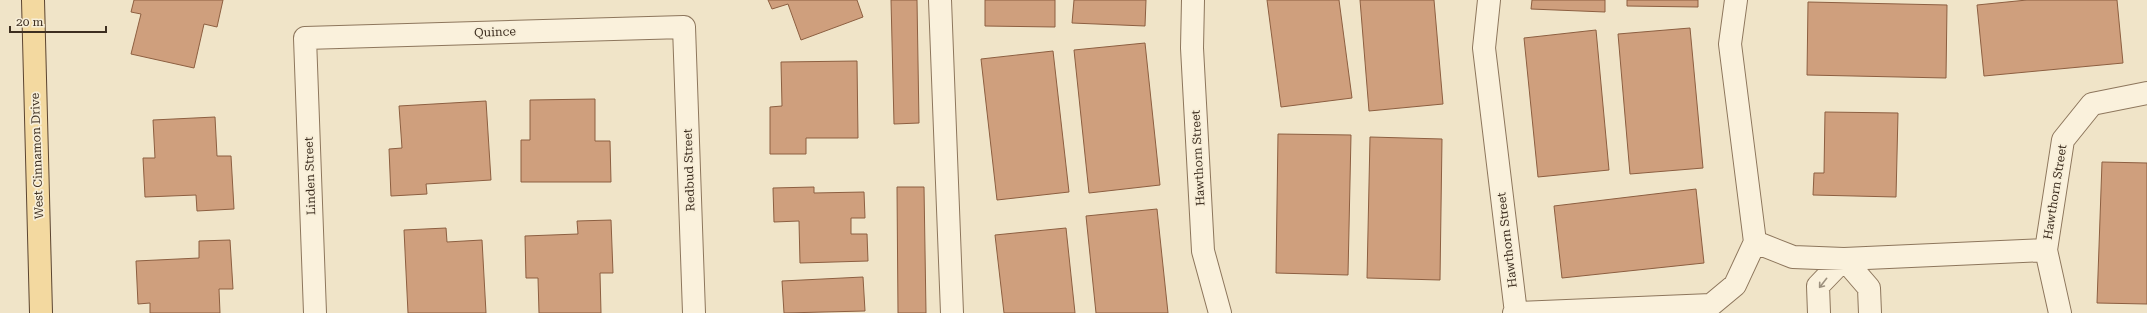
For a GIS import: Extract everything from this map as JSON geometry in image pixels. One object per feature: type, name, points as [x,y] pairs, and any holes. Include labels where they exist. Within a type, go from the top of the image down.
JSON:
[{"type":"main road","name":"West Cinnamon Drive","points":[[33,0],[41,313]]},
{"type":"street","points":[[940,0],[952,313]]},
{"type":"street","name":"Hawthorn Street","points":[[1193,0],[1192,48],[1203,251],[1220,313]]},
{"type":"street","name":"Hawthorn Street","points":[[1489,0],[1484,48],[1515,313],[1710,305],[1735,285],[1755,242],[1793,257],[1844,259],[2046,250]]},
{"type":"street","points":[[1736,0],[1730,44],[1755,242]]},
{"type":"street","name":"Quince","points":[[305,38],[684,26]]},
{"type":"street","name":"Redbud Street","points":[[684,26],[694,313]]},
{"type":"street","name":"Linden Street","points":[[305,38],[315,313]]},
{"type":"street","name":"Hawthorn Street","points":[[2060,313],[2046,250],[2062,140],[2092,104],[2147,93]]},
{"type":"street","points":[[1819,313],[1818,286],[1844,259],[1869,288],[1870,313]]},
{"type":"building","points":[[134,0],[223,0],[217,27],[204,24],[194,68],[131,54],[141,14],[131,12]]},
{"type":"building","points":[[768,0],[857,0],[863,17],[801,40],[788,4],[772,9]]},
{"type":"building","points":[[891,0],[917,0],[919,123],[894,124]]},
{"type":"building","points":[[985,0],[1055,0],[1055,27],[985,26]]},
{"type":"building","points":[[1074,0],[1146,0],[1145,26],[1072,23]]},
{"type":"building","points":[[1267,0],[1339,0],[1352,98],[1281,107]]},
{"type":"building","points":[[1360,0],[1434,0],[1443,104],[1369,111]]},
{"type":"building","points":[[1532,0],[1605,0],[1605,12],[1531,9]]},
{"type":"building","points":[[1627,0],[1698,0],[1698,7],[1627,6]]},
{"type":"building","points":[[2027,0],[2117,0],[2123,63],[1984,76],[1977,5]]},
{"type":"building","points":[[1808,2],[1947,5],[1946,78],[1807,75]]},
{"type":"building","points":[[1690,28],[1703,168],[1630,174],[1618,34]]},
{"type":"building","points":[[1596,30],[1609,170],[1538,177],[1524,38]]},
{"type":"building","points":[[1145,43],[1160,185],[1089,193],[1074,50]]},
{"type":"building","points":[[1053,51],[1069,192],[997,200],[981,59]]},
{"type":"building","points":[[857,61],[858,138],[806,138],[806,154],[770,154],[770,107],[782,106],[781,62]]},
{"type":"building","points":[[595,99],[595,141],[610,141],[611,182],[521,182],[521,140],[530,140],[530,100]]},
{"type":"building","points":[[486,101],[491,180],[426,184],[427,194],[391,196],[389,149],[402,148],[399,106]]},
{"type":"building","points":[[1825,112],[1898,113],[1896,197],[1813,195],[1814,173],[1824,173]]},
{"type":"building","points":[[215,117],[217,156],[231,156],[234,209],[197,211],[196,195],[145,197],[143,158],[155,158],[153,120]]},
{"type":"building","points":[[1278,134],[1351,135],[1348,275],[1276,273]]},
{"type":"building","points":[[1370,137],[1442,139],[1440,280],[1367,278]]},
{"type":"building","points":[[2102,162],[2147,163],[2147,304],[2097,303]]},
{"type":"building","points":[[814,187],[814,193],[864,192],[865,218],[851,218],[851,234],[867,234],[868,261],[800,263],[799,221],[774,222],[773,188]]},
{"type":"building","points":[[897,187],[924,187],[926,313],[898,313]]},
{"type":"building","points":[[1696,189],[1704,263],[1562,278],[1554,206]]},
{"type":"building","points":[[1157,209],[1168,313],[1096,313],[1086,216]]},
{"type":"building","points":[[611,220],[613,273],[600,273],[601,313],[539,313],[538,278],[526,278],[525,236],[578,234],[577,221]]},
{"type":"building","points":[[446,228],[447,242],[482,240],[486,313],[408,313],[404,230]]},
{"type":"building","points":[[1066,228],[1075,313],[1004,313],[995,235]]},
{"type":"building","points":[[230,240],[233,289],[219,289],[220,313],[150,313],[150,303],[138,304],[136,261],[199,258],[199,241]]},
{"type":"building","points":[[863,277],[865,311],[784,313],[782,281]]}]
